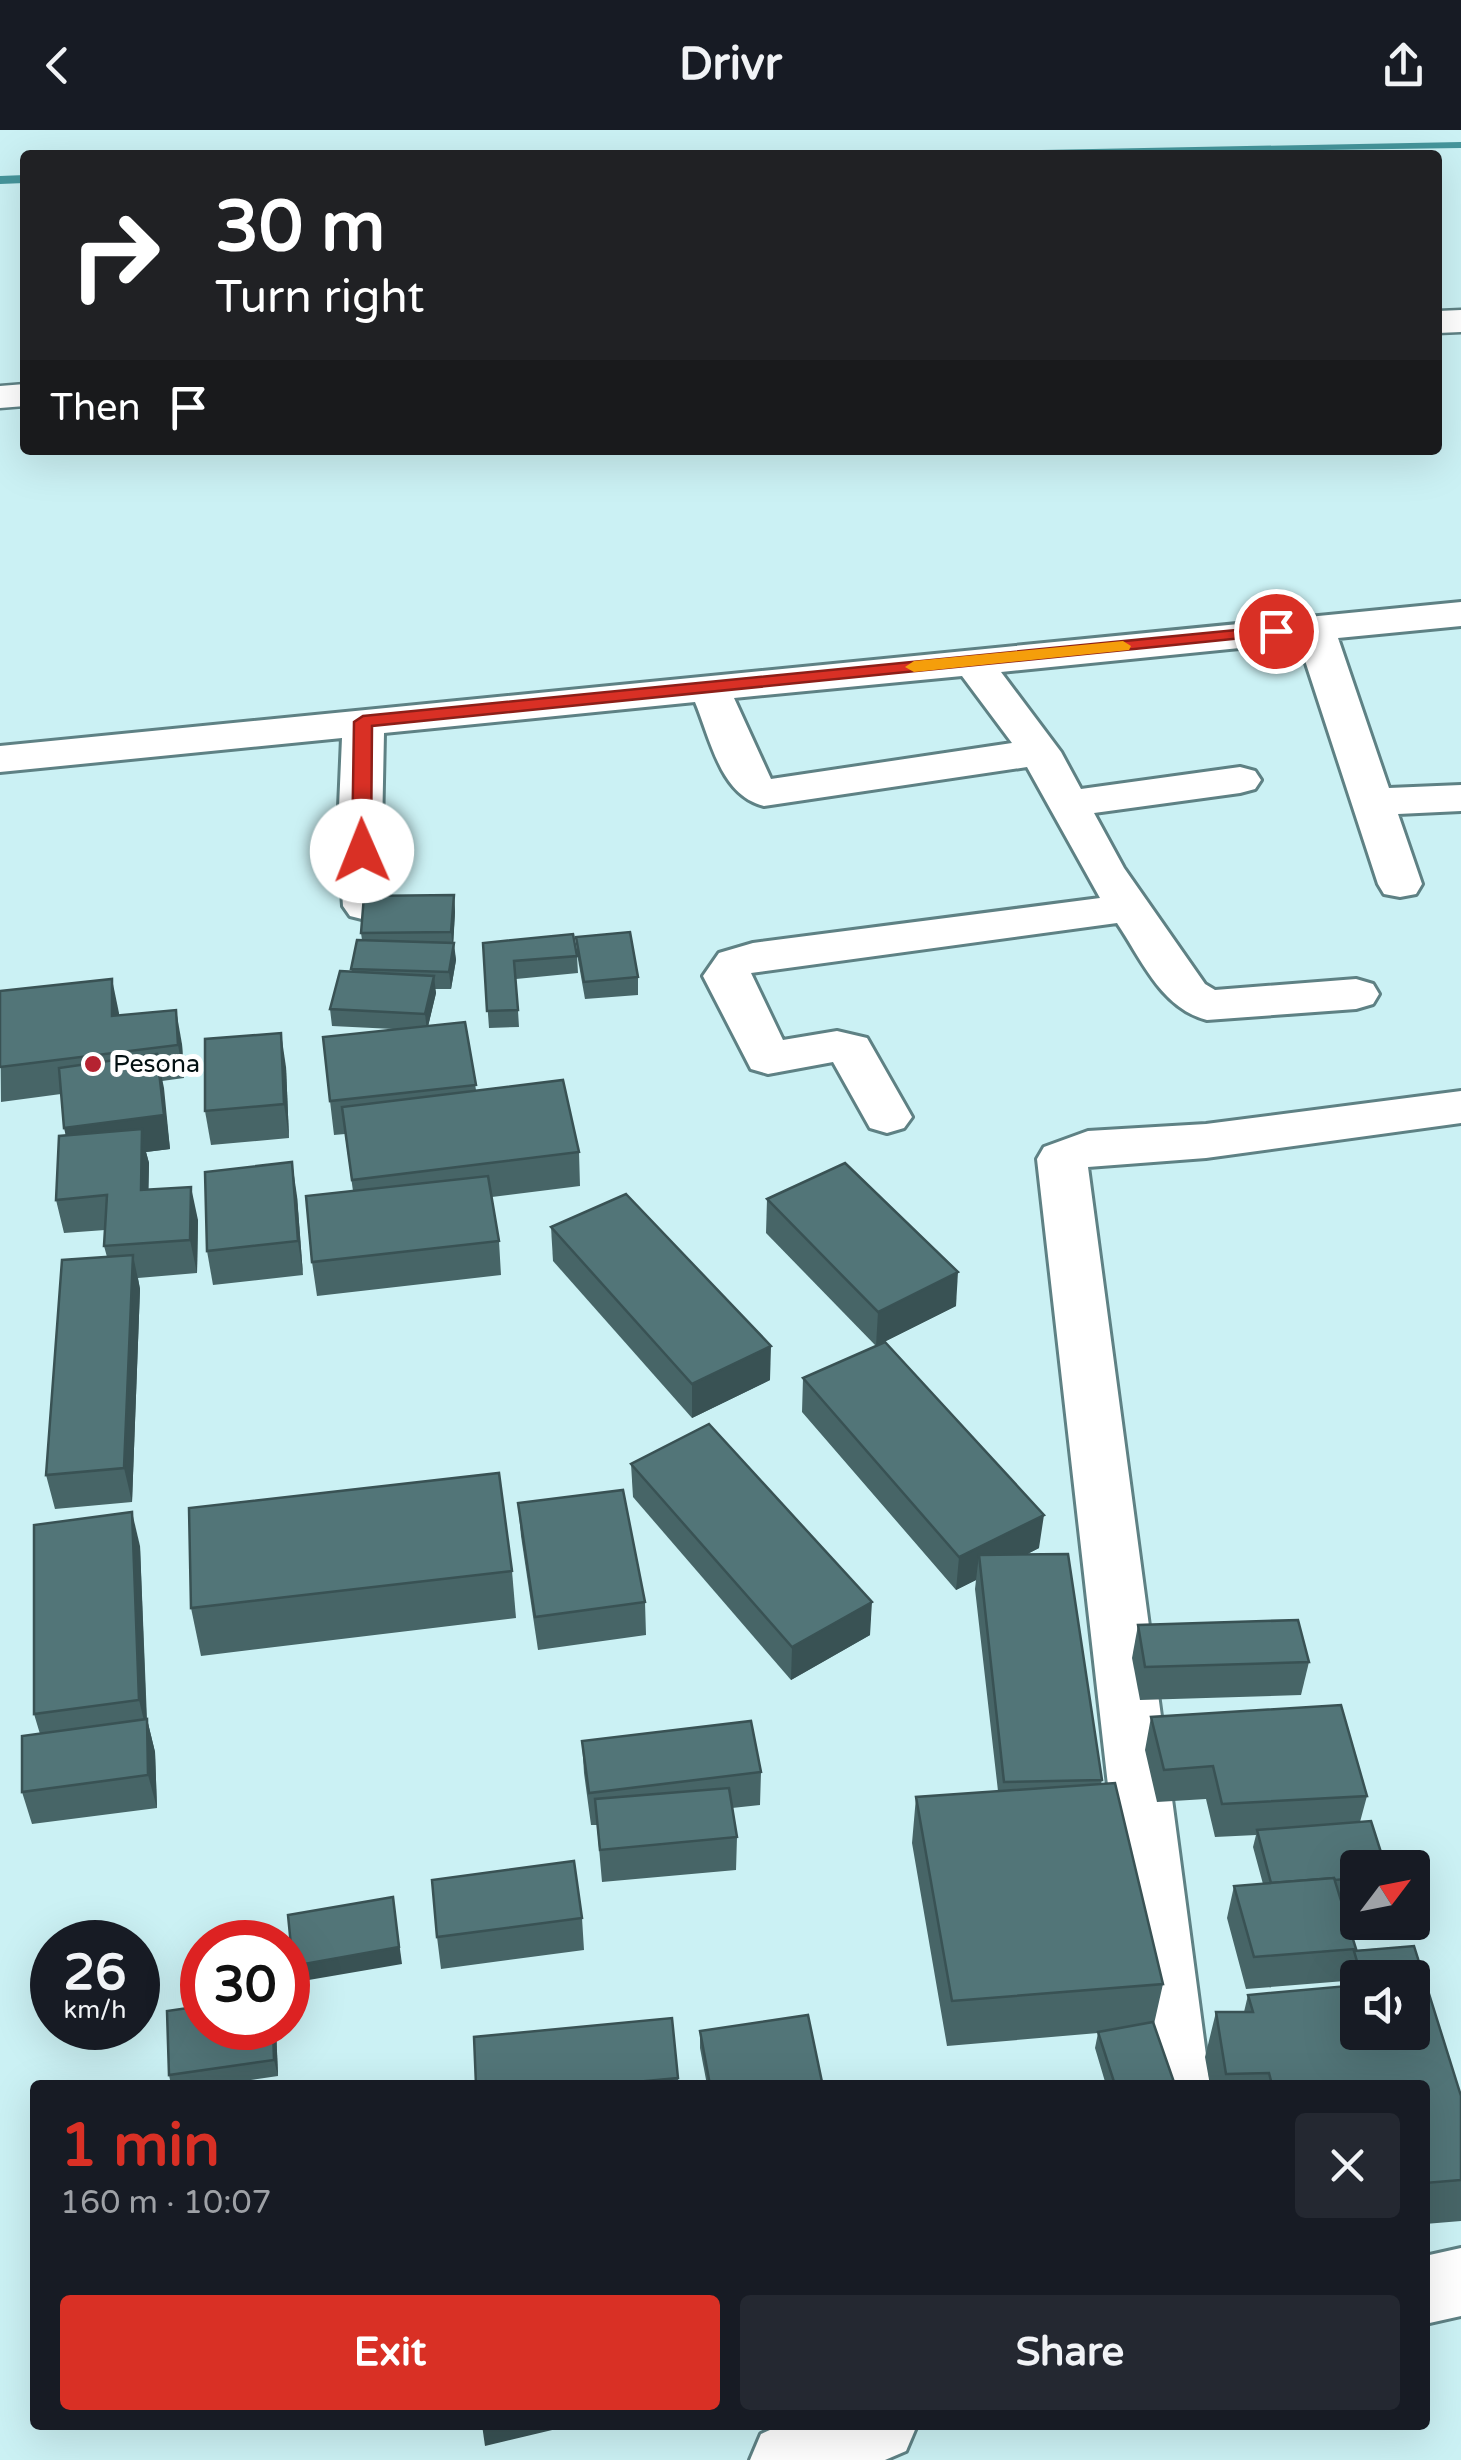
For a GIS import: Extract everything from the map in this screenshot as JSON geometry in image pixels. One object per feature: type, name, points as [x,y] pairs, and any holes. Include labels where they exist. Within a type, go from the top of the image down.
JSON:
[{"type":"street","points":[[0,759],[1461,614]]},
{"type":"street","points":[[1314,627],[1400,884]]},
{"type":"street","points":[[972,661],[1040,752],[1129,908],[1188,994],[1207,1005],[1356,994]]},
{"type":"street","points":[[709,688],[751,785],[764,793],[1040,752]]},
{"type":"street","points":[[363,722],[360,830],[366,906]]},
{"type":"street","points":[[1068,804],[1240,780]]},
{"type":"street","points":[[1371,802],[1461,798]]},
{"type":"street","points":[[887,1117],[850,1049],[837,1046],[768,1058],[726,976],[730,968],[753,957],[1129,908]]},
{"type":"street","points":[[1175,2080],[1062,1159],[1088,1148],[1206,1141],[1461,1107]]},
{"type":"street","points":[[1430,2289],[1461,2282]]},
{"type":"street","points":[[787,2460],[867,2430]]},
{"type":"building","points":[[454,895],[451,932],[361,933],[364,896]]},
{"type":"building","points":[[630,932],[638,977],[584,982],[576,937]]},
{"type":"building","points":[[573,934],[577,956],[514,961],[518,1010],[487,1011],[483,943]]},
{"type":"building","points":[[357,940],[454,943],[449,972],[351,969]]},
{"type":"building","points":[[340,971],[434,976],[425,1014],[330,1009]]},
{"type":"building","points":[[112,979],[112,1016],[176,1010],[178,1045],[0,1067],[0,991]]},
{"type":"building","points":[[465,1022],[476,1085],[330,1101],[323,1037]]},
{"type":"building","points":[[281,1033],[284,1104],[205,1111],[205,1039]]},
{"type":"building","points":[[157,1054],[164,1115],[64,1128],[59,1068]]},
{"type":"building","points":[[563,1080],[579,1152],[352,1180],[342,1107]]},
{"type":"building","points":[[142,1129],[141,1190],[191,1187],[190,1240],[104,1246],[107,1195],[56,1200],[59,1136]]},
{"type":"building","points":[[292,1162],[298,1241],[207,1251],[205,1172]]},
{"type":"building","points":[[845,1163],[958,1272],[878,1312],[767,1199]]},
{"type":"building","points":[[488,1176],[499,1241],[312,1262],[306,1196]]},
{"type":"building","points":[[626,1194],[771,1346],[692,1384],[551,1227]]},
{"type":"building","points":[[133,1255],[124,1468],[46,1475],[62,1260]]},
{"type":"building","points":[[885,1342],[1044,1515],[959,1557],[803,1378]]},
{"type":"building","points":[[709,1424],[872,1602],[792,1647],[631,1464]]},
{"type":"building","points":[[499,1473],[512,1571],[191,1608],[189,1508]]},
{"type":"building","points":[[623,1490],[645,1602],[535,1617],[518,1503]]},
{"type":"building","points":[[132,1512],[139,1700],[34,1714],[34,1525]]},
{"type":"building","points":[[1068,1554],[1102,1780],[1004,1782],[979,1555]]},
{"type":"building","points":[[1298,1620],[1309,1662],[1145,1667],[1138,1625]]},
{"type":"building","points":[[1341,1705],[1367,1796],[1222,1804],[1213,1766],[1164,1770],[1151,1717]]},
{"type":"building","points":[[147,1719],[148,1775],[22,1792],[22,1736]]},
{"type":"building","points":[[751,1721],[761,1772],[589,1793],[582,1741]]},
{"type":"building","points":[[1115,1783],[1163,1984],[952,2001],[916,1797]]},
{"type":"building","points":[[729,1788],[737,1837],[600,1850],[595,1799]]},
{"type":"building","points":[[1371,1821],[1380,1850],[1340,1850],[1340,1880],[1271,1883],[1257,1830]]},
{"type":"building","points":[[574,1861],[582,1918],[437,1937],[432,1880]]},
{"type":"building","points":[[1334,1878],[1340,1897],[1340,1940],[1353,1940],[1356,1949],[1254,1957],[1234,1886]]},
{"type":"building","points":[[393,1897],[399,1947],[310,1963],[310,1920],[288,1920],[288,1915]]},
{"type":"building","points":[[1414,1946],[1418,1960],[1357,1960],[1354,1951]]},
{"type":"building","points":[[1340,1987],[1340,2050],[1430,2050],[1430,1997],[1461,2096],[1461,2180],[1430,2183],[1430,2080],[1271,2080],[1269,2073],[1226,2074],[1216,2012],[1253,2012],[1248,1995]]},
{"type":"building","points":[[180,2009],[180,2050],[274,2050],[274,2060],[169,2075],[167,2011]]},
{"type":"building","points":[[808,2015],[822,2080],[709,2080],[700,2031]]},
{"type":"building","points":[[672,2018],[678,2078],[476,2080],[474,2037]]},
{"type":"building","points":[[1153,2022],[1173,2080],[1113,2080],[1098,2032]]},
{"type":"waterway","points":[[1226,150],[1461,145]]},
{"type":"waterway","points":[[0,180],[20,179]]},
{"type":"slow traffic","points":[[914,667],[1123,646]]},
{"type":"place","name":"Pesona","points":[[93,1064]]},
{"type":"route","points":[[362,851],[363,722],[1276,631]]}]
